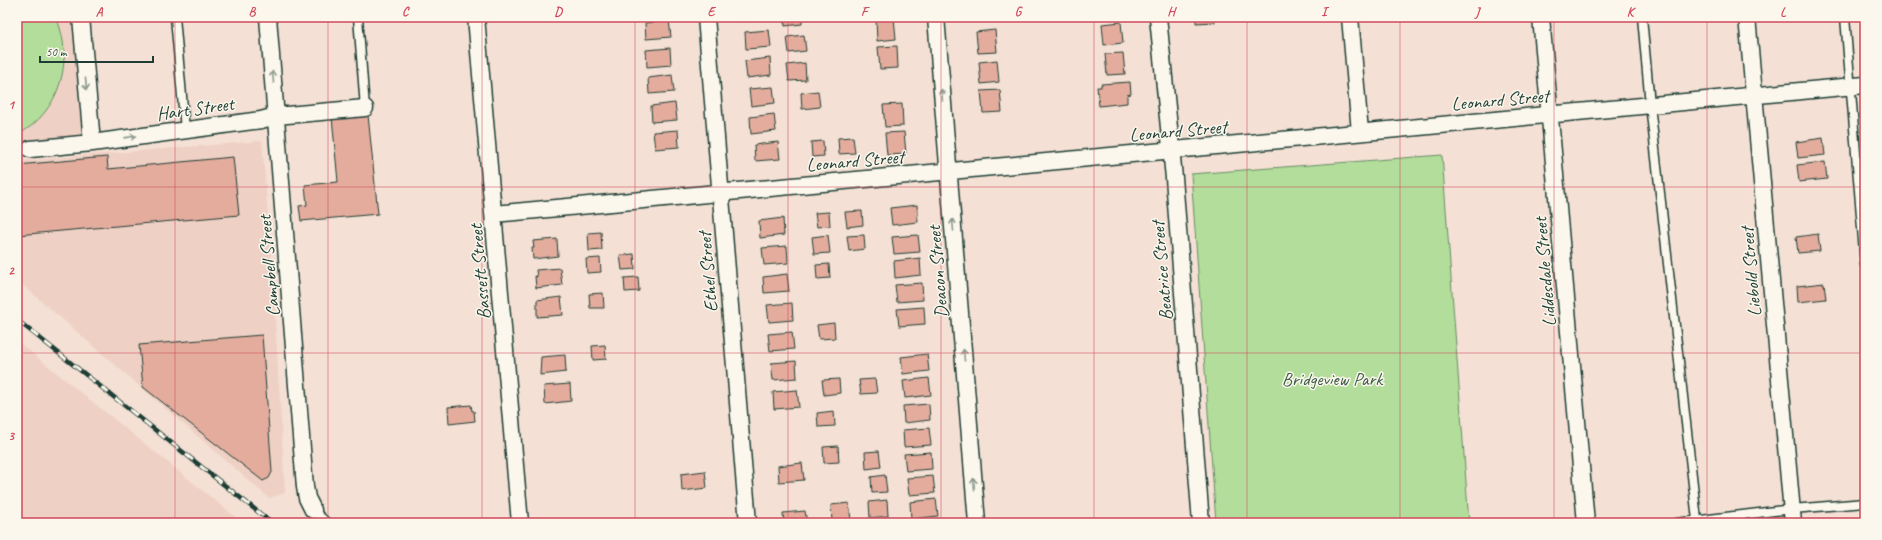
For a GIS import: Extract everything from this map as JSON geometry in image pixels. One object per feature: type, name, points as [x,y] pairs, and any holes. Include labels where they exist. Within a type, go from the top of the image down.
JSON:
[{"type":"street","points":[[81,17],[92,143]]},
{"type":"street","name":"Campbell Street","points":[[268,17],[306,486],[308,498],[313,510]]},
{"type":"street","name":"Bassett Street","points":[[476,17],[520,523]]},
{"type":"street","name":"Ethel Street","points":[[706,17],[748,523]]},
{"type":"street","name":"Deacon Street","points":[[936,17],[977,523]]},
{"type":"street","name":"Beatrice Street","points":[[1158,17],[1201,523]]},
{"type":"street","points":[[1350,17],[1360,132]]},
{"type":"street","name":"Liddesdale Street","points":[[1541,17],[1586,523]]},
{"type":"street","name":"Liebold Street","points":[[1747,17],[1792,516]]},
{"type":"street","name":"Leonard Street","points":[[494,214],[1858,86]]},
{"type":"street","name":"Hart Street","points":[[30,149],[92,143],[261,120],[276,116],[365,108]]},
{"type":"lane","points":[[175,17],[185,130]]},
{"type":"lane","points":[[358,17],[365,108]]},
{"type":"lane","points":[[1642,17],[1650,105],[1697,520]]},
{"type":"lane","points":[[1845,17],[1858,86],[1865,265]]},
{"type":"lane","points":[[1676,523],[1697,520],[1792,516],[1865,503]]},
{"type":"lane","points":[[313,510],[327,523]]},
{"type":"shaded area","points":[[17,17],[72,17],[84,134],[17,142]]},
{"type":"shaded area","points":[[262,141],[273,281],[285,493],[269,498],[17,280],[17,161]]},
{"type":"shaded area","points":[[17,341],[243,523],[17,523]]},
{"type":"green space","points":[[17,17],[56,17],[62,34],[64,50],[60,84],[53,99],[44,113],[32,125],[17,135]]},
{"type":"green space","name":"Bridgeview Park","points":[[1442,155],[1469,523],[1216,523],[1191,174]]},
{"type":"building","points":[[741,17],[766,17],[766,19],[742,21]]},
{"type":"building","points":[[784,17],[802,17],[802,24],[785,26]]},
{"type":"building","points":[[894,17],[896,39],[877,41],[876,19]]},
{"type":"building","points":[[1196,17],[1214,17],[1215,22],[1196,23]]},
{"type":"building","points":[[669,20],[671,37],[646,39],[645,23]]},
{"type":"building","points":[[1121,22],[1123,43],[1104,45],[1102,24]]},
{"type":"building","points":[[769,30],[771,47],[746,49],[745,32]]},
{"type":"building","points":[[995,30],[997,52],[978,53],[976,32]]},
{"type":"building","points":[[804,35],[806,51],[789,53],[787,37]]},
{"type":"building","points":[[897,46],[898,68],[880,69],[878,47]]},
{"type":"building","points":[[670,48],[671,65],[647,67],[646,50]]},
{"type":"building","points":[[1123,53],[1125,74],[1107,75],[1105,54]]},
{"type":"building","points":[[770,58],[771,75],[747,78],[745,61]]},
{"type":"building","points":[[997,60],[999,82],[981,84],[979,62]]},
{"type":"building","points":[[805,63],[806,80],[789,81],[787,65]]},
{"type":"building","points":[[672,75],[674,92],[649,94],[648,78]]},
{"type":"building","points":[[1130,82],[1131,94],[1127,95],[1127,103],[1099,106],[1097,87],[1101,87],[1101,84]]},
{"type":"building","points":[[773,87],[775,103],[751,106],[749,89]]},
{"type":"building","points":[[1000,90],[1002,112],[983,113],[981,91]]},
{"type":"building","points":[[818,91],[820,107],[802,109],[801,93]]},
{"type":"building","points":[[675,103],[677,120],[652,122],[651,106]]},
{"type":"building","points":[[902,104],[903,126],[885,127],[883,105]]},
{"type":"building","points":[[774,114],[776,131],[751,134],[750,117]]},
{"type":"building","points":[[368,115],[378,214],[301,221],[299,206],[307,205],[305,185],[338,182],[332,117]]},
{"type":"building","points":[[678,130],[679,147],[655,149],[653,132]]},
{"type":"building","points":[[904,132],[906,154],[887,155],[885,133]]},
{"type":"building","points":[[853,137],[855,153],[839,154],[838,138]]},
{"type":"building","points":[[1823,138],[1825,155],[1798,158],[1796,142]]},
{"type":"building","points":[[823,141],[824,156],[812,157],[811,142]]},
{"type":"building","points":[[778,142],[780,159],[755,161],[754,145]]},
{"type":"building","points":[[107,157],[108,169],[233,157],[239,215],[17,235],[17,165]]},
{"type":"building","points":[[1825,162],[1827,179],[1799,182],[1797,165]]},
{"type":"building","points":[[917,205],[918,222],[892,225],[890,208]]},
{"type":"building","points":[[862,211],[863,225],[847,227],[845,212]]},
{"type":"building","points":[[829,212],[830,226],[817,227],[815,213]]},
{"type":"building","points":[[783,218],[784,235],[760,238],[759,221]]},
{"type":"building","points":[[601,232],[602,250],[589,251],[588,233]]},
{"type":"building","points":[[1818,234],[1820,251],[1798,253],[1796,237]]},
{"type":"building","points":[[828,235],[830,253],[814,254],[812,237]]},
{"type":"building","points":[[864,235],[865,249],[849,251],[847,236]]},
{"type":"building","points":[[918,235],[920,252],[894,254],[892,237]]},
{"type":"building","points":[[557,239],[558,256],[533,259],[533,241]]},
{"type":"building","points":[[787,246],[788,263],[764,265],[762,248]]},
{"type":"building","points":[[634,254],[635,269],[622,270],[620,255]]},
{"type":"building","points":[[600,258],[601,272],[587,273],[586,259]]},
{"type":"building","points":[[920,258],[921,275],[895,278],[894,261]]},
{"type":"building","points":[[829,264],[830,278],[817,279],[816,265]]},
{"type":"building","points":[[560,268],[562,285],[536,288],[536,270]]},
{"type":"building","points":[[787,274],[789,291],[764,293],[763,277]]},
{"type":"building","points":[[638,277],[639,291],[625,292],[624,278]]},
{"type":"building","points":[[922,283],[923,300],[897,302],[895,285]]},
{"type":"building","points":[[1824,283],[1826,299],[1798,302],[1797,286]]},
{"type":"building","points":[[603,293],[604,308],[590,308],[589,294]]},
{"type":"building","points":[[561,297],[563,315],[537,317],[537,300]]},
{"type":"building","points":[[792,303],[793,320],[769,322],[767,305]]},
{"type":"building","points":[[924,307],[925,324],[899,326],[897,309]]},
{"type":"building","points":[[834,323],[835,338],[819,339],[817,325]]},
{"type":"building","points":[[792,332],[794,349],[770,351],[768,334]]},
{"type":"building","points":[[262,335],[272,472],[269,478],[263,481],[143,387],[139,345]]},
{"type":"building","points":[[605,345],[606,359],[593,360],[592,346]]},
{"type":"building","points":[[927,354],[929,371],[903,374],[901,357]]},
{"type":"building","points":[[565,355],[566,372],[540,375],[541,357]]},
{"type":"building","points":[[796,361],[797,378],[773,380],[771,363]]},
{"type":"building","points":[[929,378],[931,395],[905,398],[903,381]]},
{"type":"building","points":[[839,379],[840,393],[824,395],[822,380]]},
{"type":"building","points":[[875,379],[877,393],[861,394],[859,380]]},
{"type":"building","points":[[570,384],[571,401],[545,404],[544,386]]},
{"type":"building","points":[[797,390],[799,407],[774,409],[773,392]]},
{"type":"building","points":[[929,404],[930,420],[904,423],[903,406]]},
{"type":"building","points":[[471,405],[472,411],[474,411],[475,421],[449,424],[448,407]]},
{"type":"building","points":[[834,411],[835,426],[818,427],[817,413]]},
{"type":"building","points":[[929,428],[931,445],[904,447],[903,430]]},
{"type":"building","points":[[838,446],[839,462],[824,463],[823,447]]},
{"type":"building","points":[[879,451],[881,467],[866,469],[865,452]]},
{"type":"building","points":[[931,452],[932,469],[906,471],[904,454]]},
{"type":"building","points":[[802,463],[804,480],[779,482],[778,466]]},
{"type":"building","points":[[705,471],[707,488],[682,491],[681,474]]},
{"type":"building","points":[[885,475],[887,492],[872,493],[871,477]]},
{"type":"building","points":[[933,476],[935,493],[909,495],[907,478]]},
{"type":"building","points":[[936,499],[938,516],[911,519],[910,502]]},
{"type":"building","points":[[887,500],[888,516],[870,518],[869,502]]},
{"type":"building","points":[[849,503],[851,520],[832,522],[831,505]]},
{"type":"building","points":[[805,511],[807,523],[784,523],[783,513]]},
{"type":"railway","points":[[17,320],[272,523]]}]
